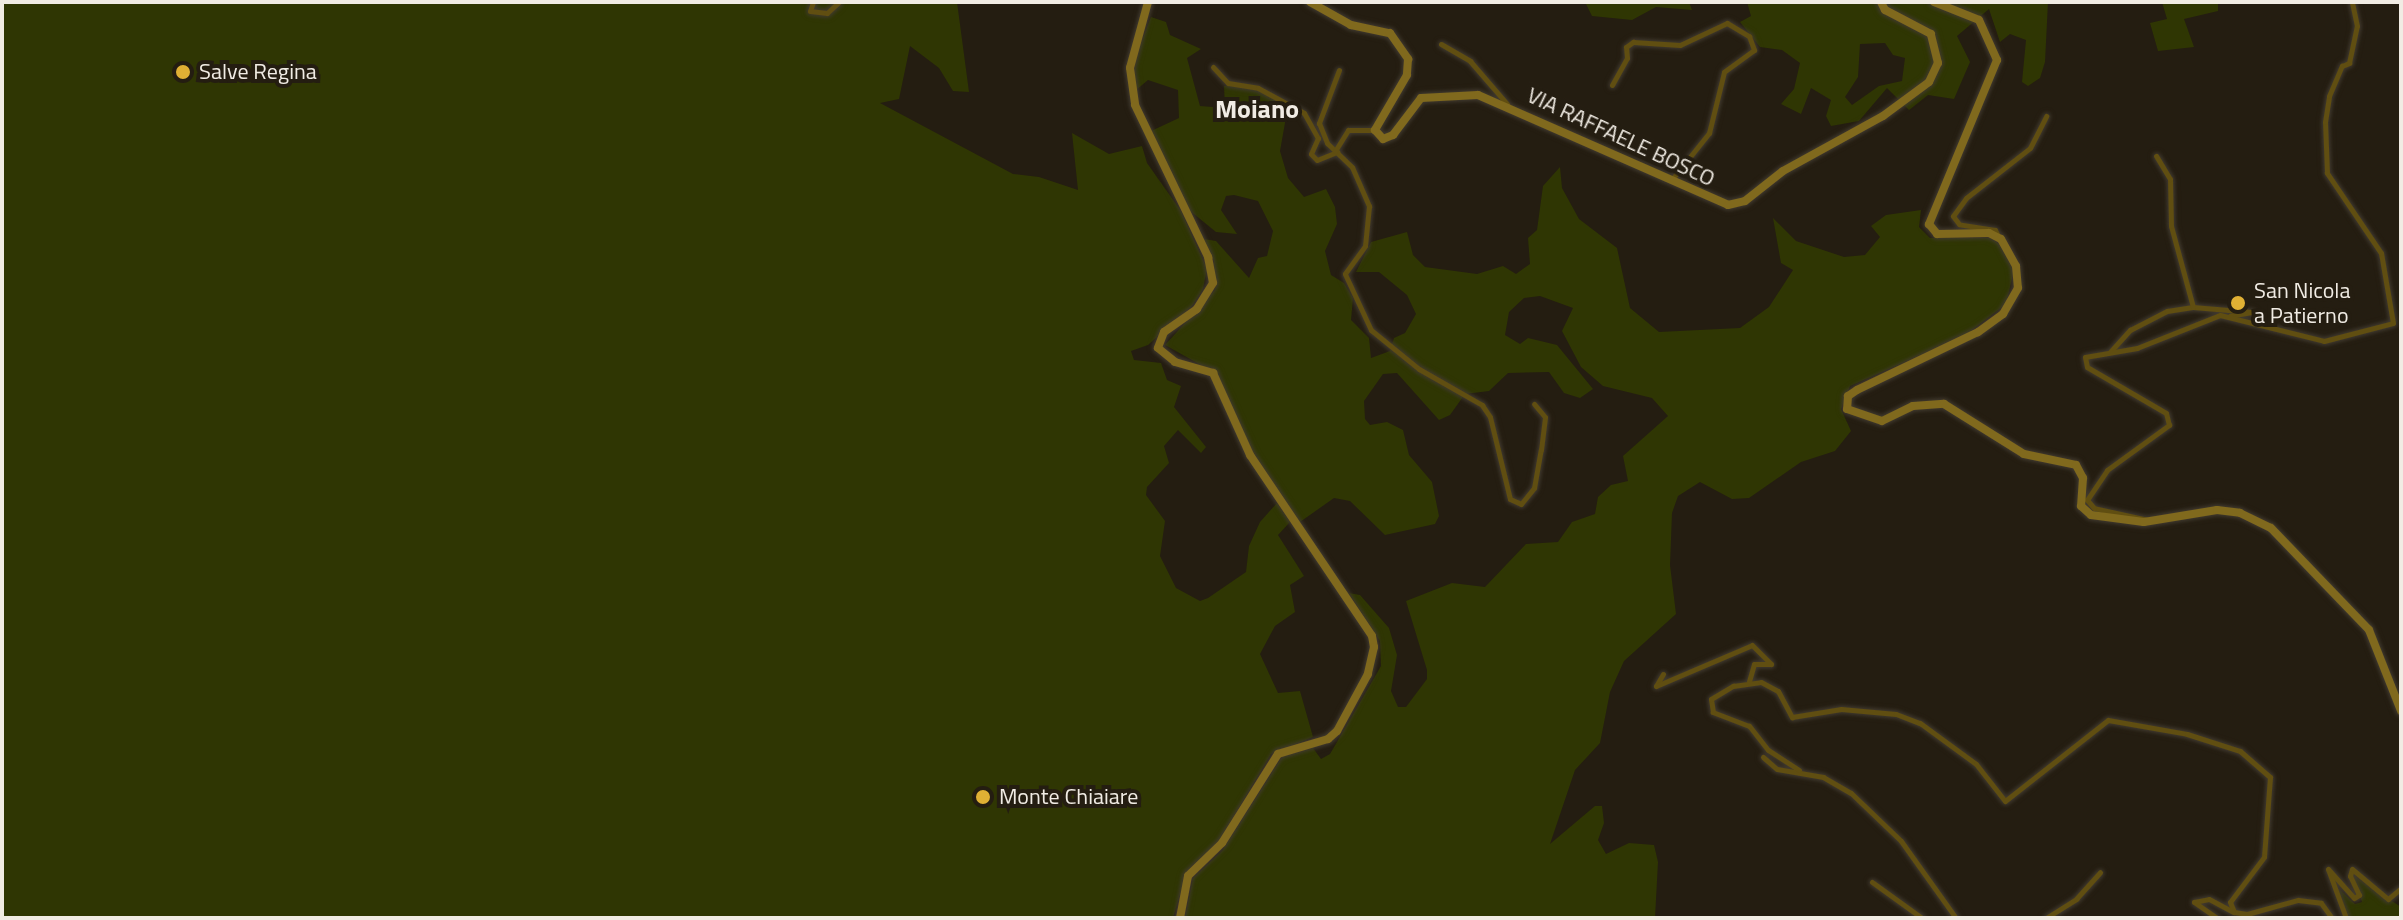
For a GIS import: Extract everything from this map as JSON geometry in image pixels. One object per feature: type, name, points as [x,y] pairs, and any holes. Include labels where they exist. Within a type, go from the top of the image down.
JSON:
[{"type":"street","points":[[813,2],[810,11],[827,13],[839,2]]},
{"type":"street","points":[[1148,2],[1130,68],[1135,105],[1208,257],[1213,283],[1197,309],[1164,332],[1158,348],[1175,362],[1213,373],[1250,455],[1372,636],[1374,647],[1368,674],[1337,731],[1328,739],[1278,754],[1222,843],[1188,876],[1180,918]]},
{"type":"street","points":[[1213,67],[1228,83],[1258,88],[1304,113],[1318,138],[1311,154],[1317,160],[1336,152],[1348,130],[1375,130],[1407,75],[1408,59],[1390,33],[1351,25],[1310,2]]},
{"type":"street","name":"VIA RAFFAELE BOSCO","points":[[1375,130],[1383,139],[1393,135],[1415,102],[1429,95],[1458,92],[1507,104],[1613,158],[1673,178],[1721,203],[1745,201],[1783,171],[1920,90],[1937,72],[1931,34],[1885,10],[1881,2]]},
{"type":"street","points":[[1934,2],[1979,20],[1997,60],[1929,224],[1937,234],[1989,233],[1999,238]]},
{"type":"street","points":[[2230,316],[2324,341],[2393,323],[2381,253],[2327,173],[2325,122],[2329,96],[2342,66],[2349,63],[2357,26],[2352,2]]},
{"type":"street","points":[[1612,85],[1627,58],[1626,47],[1633,42],[1680,45],[1727,23],[1749,36],[1754,50],[1724,72],[1709,133],[1673,178]]},
{"type":"street","points":[[1441,44],[1470,61],[1507,104]]},
{"type":"street","points":[[1339,70],[1319,123],[1336,152],[1358,178],[1370,216],[1365,246],[1345,274],[1356,302],[1375,335],[1402,351],[1419,369],[1482,405],[1490,417],[1510,499],[1521,504],[1534,488],[1541,450],[1545,417],[1534,404]]},
{"type":"street","points":[[2046,116],[2030,148],[1966,198],[1953,216],[1959,224],[1995,230],[2019,278],[2013,303],[1978,332],[1852,393],[1847,409],[1882,421],[1913,406],[1944,404],[2024,454],[2076,465],[2083,478],[2084,511],[2148,521],[2217,510],[2240,513],[2271,528],[2369,630],[2401,711]]},
{"type":"street","points":[[2156,156],[2170,179],[2171,226],[2184,259],[2193,307]]},
{"type":"street","points":[[2109,352],[2130,330],[2167,311],[2193,307],[2252,312],[2230,316],[2109,352],[2085,357],[2084,365],[2156,404],[2169,425],[2107,470],[2087,500],[2094,508],[2148,521]]},
{"type":"street","points":[[1663,674],[1656,686],[1752,645],[1771,664],[1754,664],[1749,681]]},
{"type":"street","points":[[1956,918],[1886,824],[1851,793],[1799,770],[1768,750],[1756,733],[1710,709],[1720,692],[1749,681],[1772,685],[1792,717],[1865,709],[1920,723],[1976,764],[2005,801],[2108,720],[2163,728],[2240,751],[2268,771],[2271,791],[2264,857],[2230,902],[2234,912]]},
{"type":"street","points":[[1763,757],[1777,769],[1799,770]]},
{"type":"street","points":[[2346,918],[2328,869],[2354,898],[2359,895],[2350,876],[2352,869],[2388,899],[2401,888]]},
{"type":"street","points":[[2046,918],[2076,899],[2100,872]]},
{"type":"street","points":[[1872,882],[1922,918]]},
{"type":"street","points":[[2217,918],[2194,902],[2209,899],[2234,912],[2247,914],[2298,900],[2321,903],[2332,918]]},
{"type":"green space","points":[[2,2],[957,2],[969,92],[953,91],[939,68],[910,46],[899,99],[880,103],[1013,174],[1039,177],[1078,190],[1072,133],[1109,154],[1142,146],[1147,163],[1181,211],[1207,269],[1203,289],[1192,306],[1148,345],[1131,351],[1134,360],[1161,363],[1167,380],[1181,386],[1174,407],[1206,447],[1201,453],[1178,430],[1164,446],[1169,463],[1147,487],[1146,495],[1165,521],[1160,556],[1176,588],[1200,601],[1208,598],[1246,572],[1249,546],[1260,522],[1277,503],[1290,522],[1278,535],[1304,576],[1290,585],[1295,612],[1275,626],[1260,654],[1278,693],[1300,691],[1313,737],[1271,754],[1216,846],[1186,874],[1173,918],[2,918]]},
{"type":"green space","points":[[1585,2],[1689,2],[1692,10],[1656,7],[1632,20],[1592,16]]},
{"type":"green space","points":[[1747,2],[2048,2],[2045,62],[2040,78],[2028,86],[2022,82],[2026,40],[2010,34],[2000,42],[1989,9],[1957,36],[1970,62],[1954,99],[1928,95],[1909,110],[1887,88],[1859,121],[1831,126],[1826,116],[1831,100],[1811,88],[1801,114],[1781,104],[1794,89],[1800,63],[1782,50],[1760,47],[1740,22],[1751,16]],"holes":[[[1885,43],[1893,55],[1905,58],[1902,81],[1879,86],[1852,105],[1845,97],[1858,77],[1860,44]]]},
{"type":"green space","points":[[2162,2],[2218,2],[2218,11],[2184,19],[2194,47],[2158,51],[2150,23],[2167,19]]},
{"type":"green space","points":[[1151,17],[1166,22],[1170,35],[1201,49],[1187,58],[1200,106],[1225,108],[1224,86],[1249,85],[1288,106],[1280,151],[1288,178],[1304,197],[1326,189],[1335,207],[1337,224],[1325,251],[1331,275],[1344,283],[1353,298],[1351,320],[1369,338],[1371,358],[1390,351],[1394,338],[1405,333],[1416,314],[1407,295],[1379,272],[1356,272],[1371,242],[1407,232],[1413,255],[1425,267],[1477,274],[1503,266],[1516,274],[1530,264],[1528,238],[1537,230],[1543,186],[1560,167],[1562,188],[1579,219],[1617,248],[1630,308],[1659,332],[1740,328],[1769,307],[1793,270],[1781,263],[1773,218],[1796,241],[1844,257],[1865,255],[1880,237],[1871,226],[1886,215],[1921,210],[1919,227],[1930,238],[1991,238],[2002,246],[2014,270],[2006,304],[1964,336],[1850,386],[1841,409],[1851,431],[1835,451],[1801,462],[1749,498],[1732,499],[1700,482],[1678,496],[1672,513],[1670,565],[1676,614],[1624,661],[1610,692],[1600,743],[1575,770],[1550,844],[1595,806],[1602,806],[1604,823],[1598,840],[1606,854],[1629,843],[1654,845],[1658,862],[1655,918],[1185,918],[1193,878],[1222,851],[1282,757],[1313,748],[1321,759],[1330,754],[1381,666],[1380,641],[1349,593],[1360,595],[1389,628],[1397,655],[1391,691],[1398,707],[1406,707],[1427,679],[1427,670],[1406,601],[1452,583],[1485,587],[1526,544],[1558,542],[1572,522],[1595,514],[1598,497],[1611,485],[1628,481],[1623,456],[1668,416],[1652,398],[1603,386],[1581,367],[1562,331],[1573,308],[1540,296],[1524,298],[1509,312],[1505,335],[1520,344],[1528,338],[1557,345],[1593,389],[1580,398],[1564,393],[1549,372],[1508,373],[1489,391],[1465,394],[1450,415],[1439,420],[1397,373],[1383,374],[1364,401],[1365,419],[1370,425],[1387,422],[1403,430],[1409,455],[1432,482],[1439,516],[1435,524],[1385,535],[1350,501],[1334,498],[1300,522],[1248,445],[1217,374],[1165,345],[1215,290],[1214,261],[1204,239],[1216,241],[1249,278],[1258,258],[1267,256],[1273,231],[1258,201],[1234,195],[1226,196],[1221,210],[1237,234],[1216,232],[1189,210],[1149,132],[1179,118],[1178,90],[1148,80],[1135,91],[1135,58]]},
{"type":"green space","points":[[2353,875],[2401,907],[2401,918],[2348,918],[2338,888],[2355,904],[2362,902]]},
{"type":"place","name":"Salve Regina","points":[[183,72]]},
{"type":"place","name":"San Nicola a Patierno","points":[[2238,303]]},
{"type":"place","name":"Monte Chiaiare","points":[[983,797]]},
{"type":"district","name":"Moiano","points":[[1257,109]]}]
